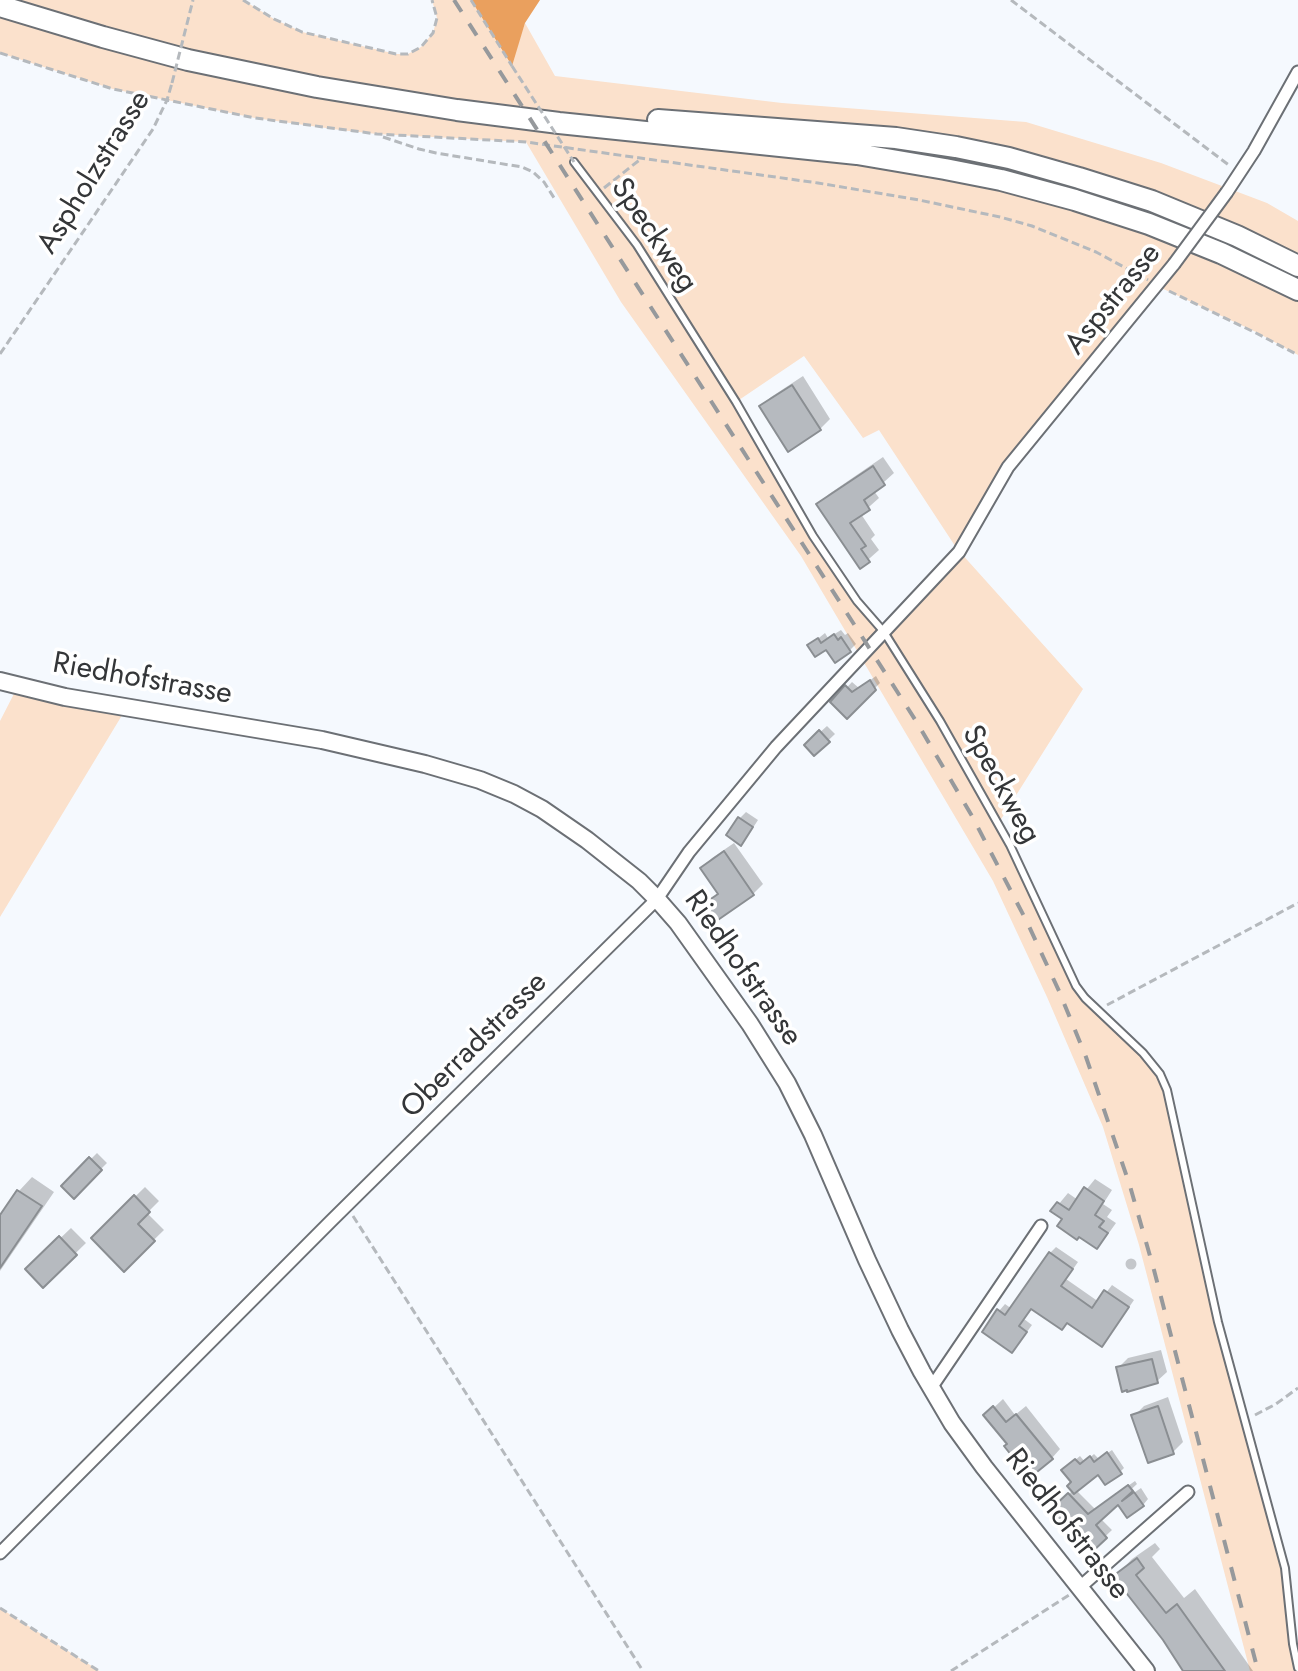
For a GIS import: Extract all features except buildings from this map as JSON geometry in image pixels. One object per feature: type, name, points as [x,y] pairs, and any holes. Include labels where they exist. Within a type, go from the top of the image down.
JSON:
[{"type":"highway","points":[[10,0],[143,40],[331,82],[522,108],[896,138],[981,152],[1057,171],[1179,211],[1298,266]]},
{"type":"highway","points":[[0,6],[188,60],[317,87],[559,123],[857,154],[1001,180],[1094,205],[1149,224],[1209,247],[1298,290]]},
{"type":"highway","points":[[1237,236],[1298,258]]},
{"type":"street","name":"Aspstrasse","points":[[959,552],[1008,467],[1158,286],[1227,192],[1298,72]]},
{"type":"street","name":"Oberradstrasse","points":[[0,1553],[657,899],[689,852],[768,756],[959,552]]},
{"type":"street","name":"Riedhofstrasse","points":[[0,681],[65,697],[308,737],[480,780],[514,794],[556,818],[622,867],[678,923],[740,1009],[787,1083],[913,1356],[963,1440],[1146,1671]]},
{"type":"street","points":[[931,1388],[1041,1226]]},
{"type":"street","points":[[1079,1588],[1188,1492]]},
{"type":"lane","name":"Speckweg","points":[[574,162],[637,245],[736,402],[813,536],[857,601],[884,632],[940,721],[998,824],[1076,986],[1160,1074],[1167,1090],[1211,1295],[1285,1568],[1298,1668]]},
{"type":"path","name":"Aspholzstrasse","points":[[0,354],[161,116],[193,0]]},
{"type":"path","points":[[243,0],[302,32],[396,54],[408,54],[421,47],[433,33],[437,18],[432,0]]},
{"type":"path","name":"Speckweg","points":[[471,0],[574,162]]},
{"type":"path","points":[[1011,0],[1240,173]]},
{"type":"path","points":[[0,53],[113,89],[255,118],[377,134],[526,142],[869,191],[1000,217],[1088,248],[1298,355]]},
{"type":"path","points":[[377,134],[427,151],[522,167],[544,182],[556,201]]},
{"type":"path","points":[[609,184],[642,158]]},
{"type":"path","points":[[1097,1010],[1298,903]]},
{"type":"path","points":[[347,1206],[643,1671]]},
{"type":"path","points":[[1244,1419],[1276,1404],[1298,1388]]},
{"type":"path","points":[[951,1671],[1079,1588]]},
{"type":"path","points":[[0,1608],[98,1671]]},
{"type":"shaded area","points":[[0,0],[243,0],[302,32],[396,54],[408,54],[421,47],[433,33],[437,18],[432,0],[471,0],[511,65],[525,23],[555,76],[782,103],[1026,122],[1161,163],[1267,203],[1298,221],[1298,355],[1157,286],[1017,456],[960,552],[1083,689],[998,824],[1076,986],[1143,1053],[1167,1090],[1205,1268],[1285,1568],[1298,1671],[1250,1671],[1139,1245],[1103,1127],[993,881],[801,556],[621,302],[526,142],[377,134],[255,118],[113,89],[0,53]],"holes":[[[804,356],[863,438],[879,430],[959,552],[884,632],[857,601],[813,536],[736,402]]]},
{"type":"shaded area","points":[[471,0],[540,0],[525,23],[512,66]]},
{"type":"shaded area","points":[[18,686],[127,707],[0,917],[0,721]]},
{"type":"shaded area","points":[[0,1608],[98,1670],[99,1671],[0,1671]]},
{"type":"railway","points":[[454,0],[916,721],[972,816],[1027,922],[1086,1057],[1130,1186],[1258,1671]]}]
